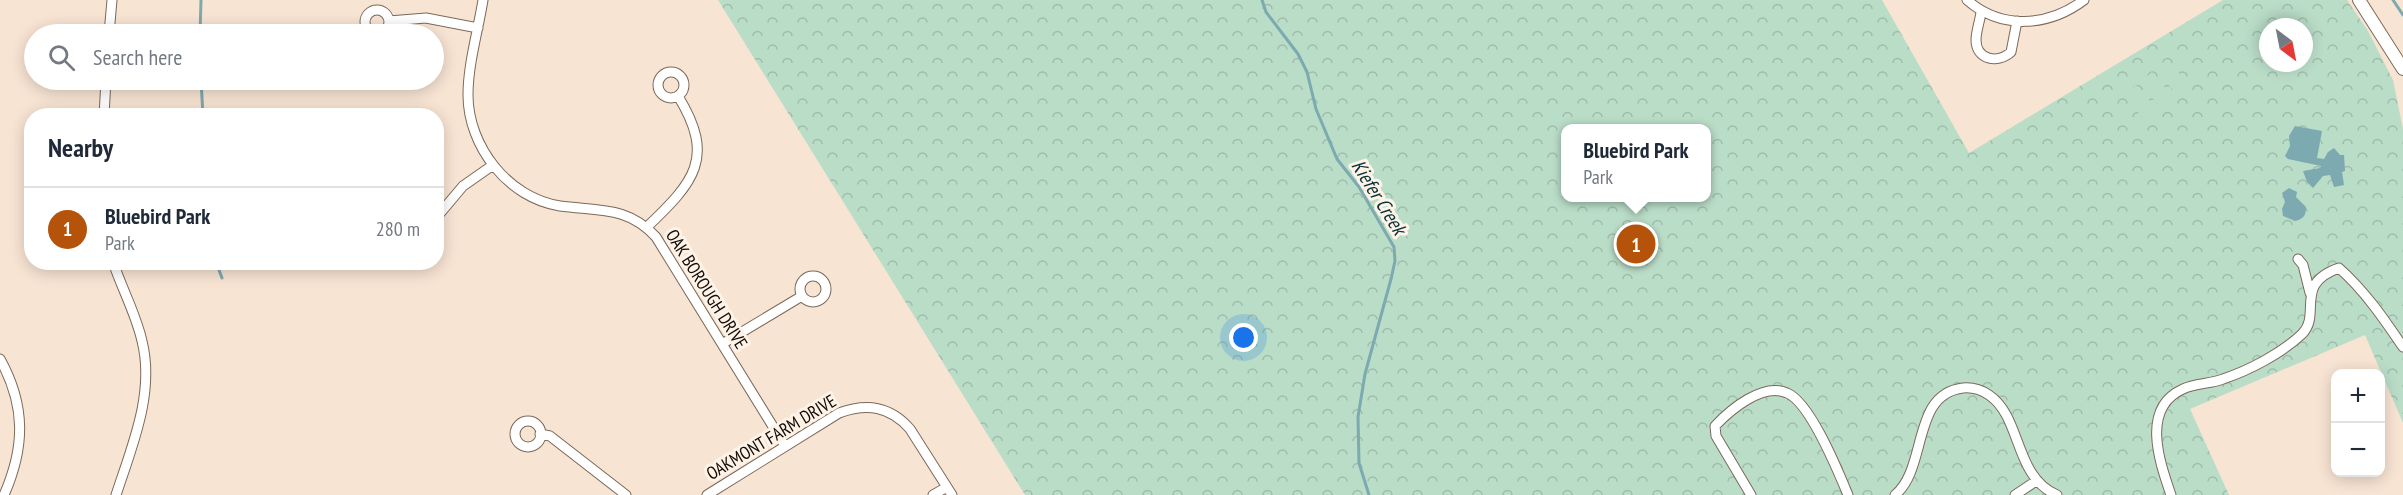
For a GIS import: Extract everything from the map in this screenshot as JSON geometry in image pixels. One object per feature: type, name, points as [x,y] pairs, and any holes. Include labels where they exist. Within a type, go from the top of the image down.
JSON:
[{"type":"street","points":[[110,24],[112,0]]},
{"type":"street","name":"OAK BOROUGH DRIVE","points":[[483,0],[468,95],[475,131],[492,165],[524,192],[540,199],[556,205],[626,214],[647,227],[656,237],[785,446]]},
{"type":"street","points":[[1967,0],[1981,12],[1995,18],[2017,21],[2040,20],[2058,15],[2084,0]]},
{"type":"street","points":[[2359,0],[2403,69]]},
{"type":"street","points":[[1981,12],[1976,42],[1982,54],[1987,58],[2000,59],[2011,52],[2017,21]]},
{"type":"street","points":[[389,21],[426,18],[478,28]]},
{"type":"street","points":[[104,108],[105,90]]},
{"type":"street","points":[[647,227],[679,196],[697,163],[697,136],[678,96]]},
{"type":"street","points":[[444,209],[463,186],[492,165]]},
{"type":"street","points":[[2172,495],[2158,455],[2156,439],[2160,414],[2171,396],[2185,388],[2223,380],[2281,350],[2305,332],[2309,317],[2310,293],[2303,265],[2298,259]]},
{"type":"street","points":[[2310,293],[2324,273],[2338,268],[2360,288],[2403,348]]},
{"type":"street","points":[[116,270],[142,340],[147,375],[140,419],[116,495]]},
{"type":"street","points":[[722,344],[802,296]]},
{"type":"street","points":[[0,359],[13,384],[21,425],[15,470],[4,495]]},
{"type":"street","points":[[1895,495],[1909,478],[1929,413],[1936,402],[1944,394],[1956,389],[1969,388],[1981,389],[1994,398],[2011,426],[2036,481],[2057,495]]},
{"type":"street","points":[[1751,495],[1716,436],[1715,426],[1728,412],[1756,395],[1786,392],[1797,400],[1813,423],[1848,495]]},
{"type":"street","name":"OAKMONT FARM DRIVE","points":[[707,495],[839,413],[856,407],[876,407],[890,411],[910,429],[950,491]]},
{"type":"street","points":[[540,434],[550,436],[626,495]]},
{"type":"street","points":[[2014,495],[2036,481]]},
{"type":"street","points":[[933,495],[950,491]]},
{"type":"green space","points":[[718,0],[1882,0],[1969,153],[2223,0],[2347,0],[2368,31],[2393,80],[2403,129],[2403,423],[2385,381],[2385,369],[2380,369],[2365,335],[2190,409],[2229,495],[1025,495]]},
{"type":"green space","points":[[2167,59],[2190,86],[2178,96],[2155,70]]},
{"type":"green space","points":[[2152,72],[2175,99],[2162,109],[2139,83]]},
{"type":"green space","points":[[2136,85],[2159,112],[2147,123],[2124,96]]},
{"type":"water","points":[[2295,126],[2322,131],[2317,158],[2324,159],[2334,148],[2340,155],[2344,155],[2345,171],[2342,172],[2344,185],[2334,187],[2330,175],[2323,176],[2313,188],[2307,182],[2303,171],[2321,166],[2288,159],[2285,156],[2290,146],[2289,136]]},
{"type":"water","points":[[2289,188],[2297,192],[2296,197],[2306,207],[2304,216],[2295,221],[2283,216],[2282,209],[2285,202],[2282,193]]},
{"type":"waterway","points":[[200,24],[201,0]]},
{"type":"waterway","name":"Kiefer Creek","points":[[1262,0],[1266,12],[1298,54],[1307,72],[1316,109],[1337,159],[1359,187],[1394,247],[1395,261],[1365,374],[1358,417],[1359,463],[1369,495]]},
{"type":"waterway","points":[[2393,0],[2403,15]]},
{"type":"waterway","points":[[202,90],[203,108]]},
{"type":"waterway","points":[[219,270],[222,278]]},
{"type":"place","name":"Bluebird Park","points":[[1636,244]]}]
